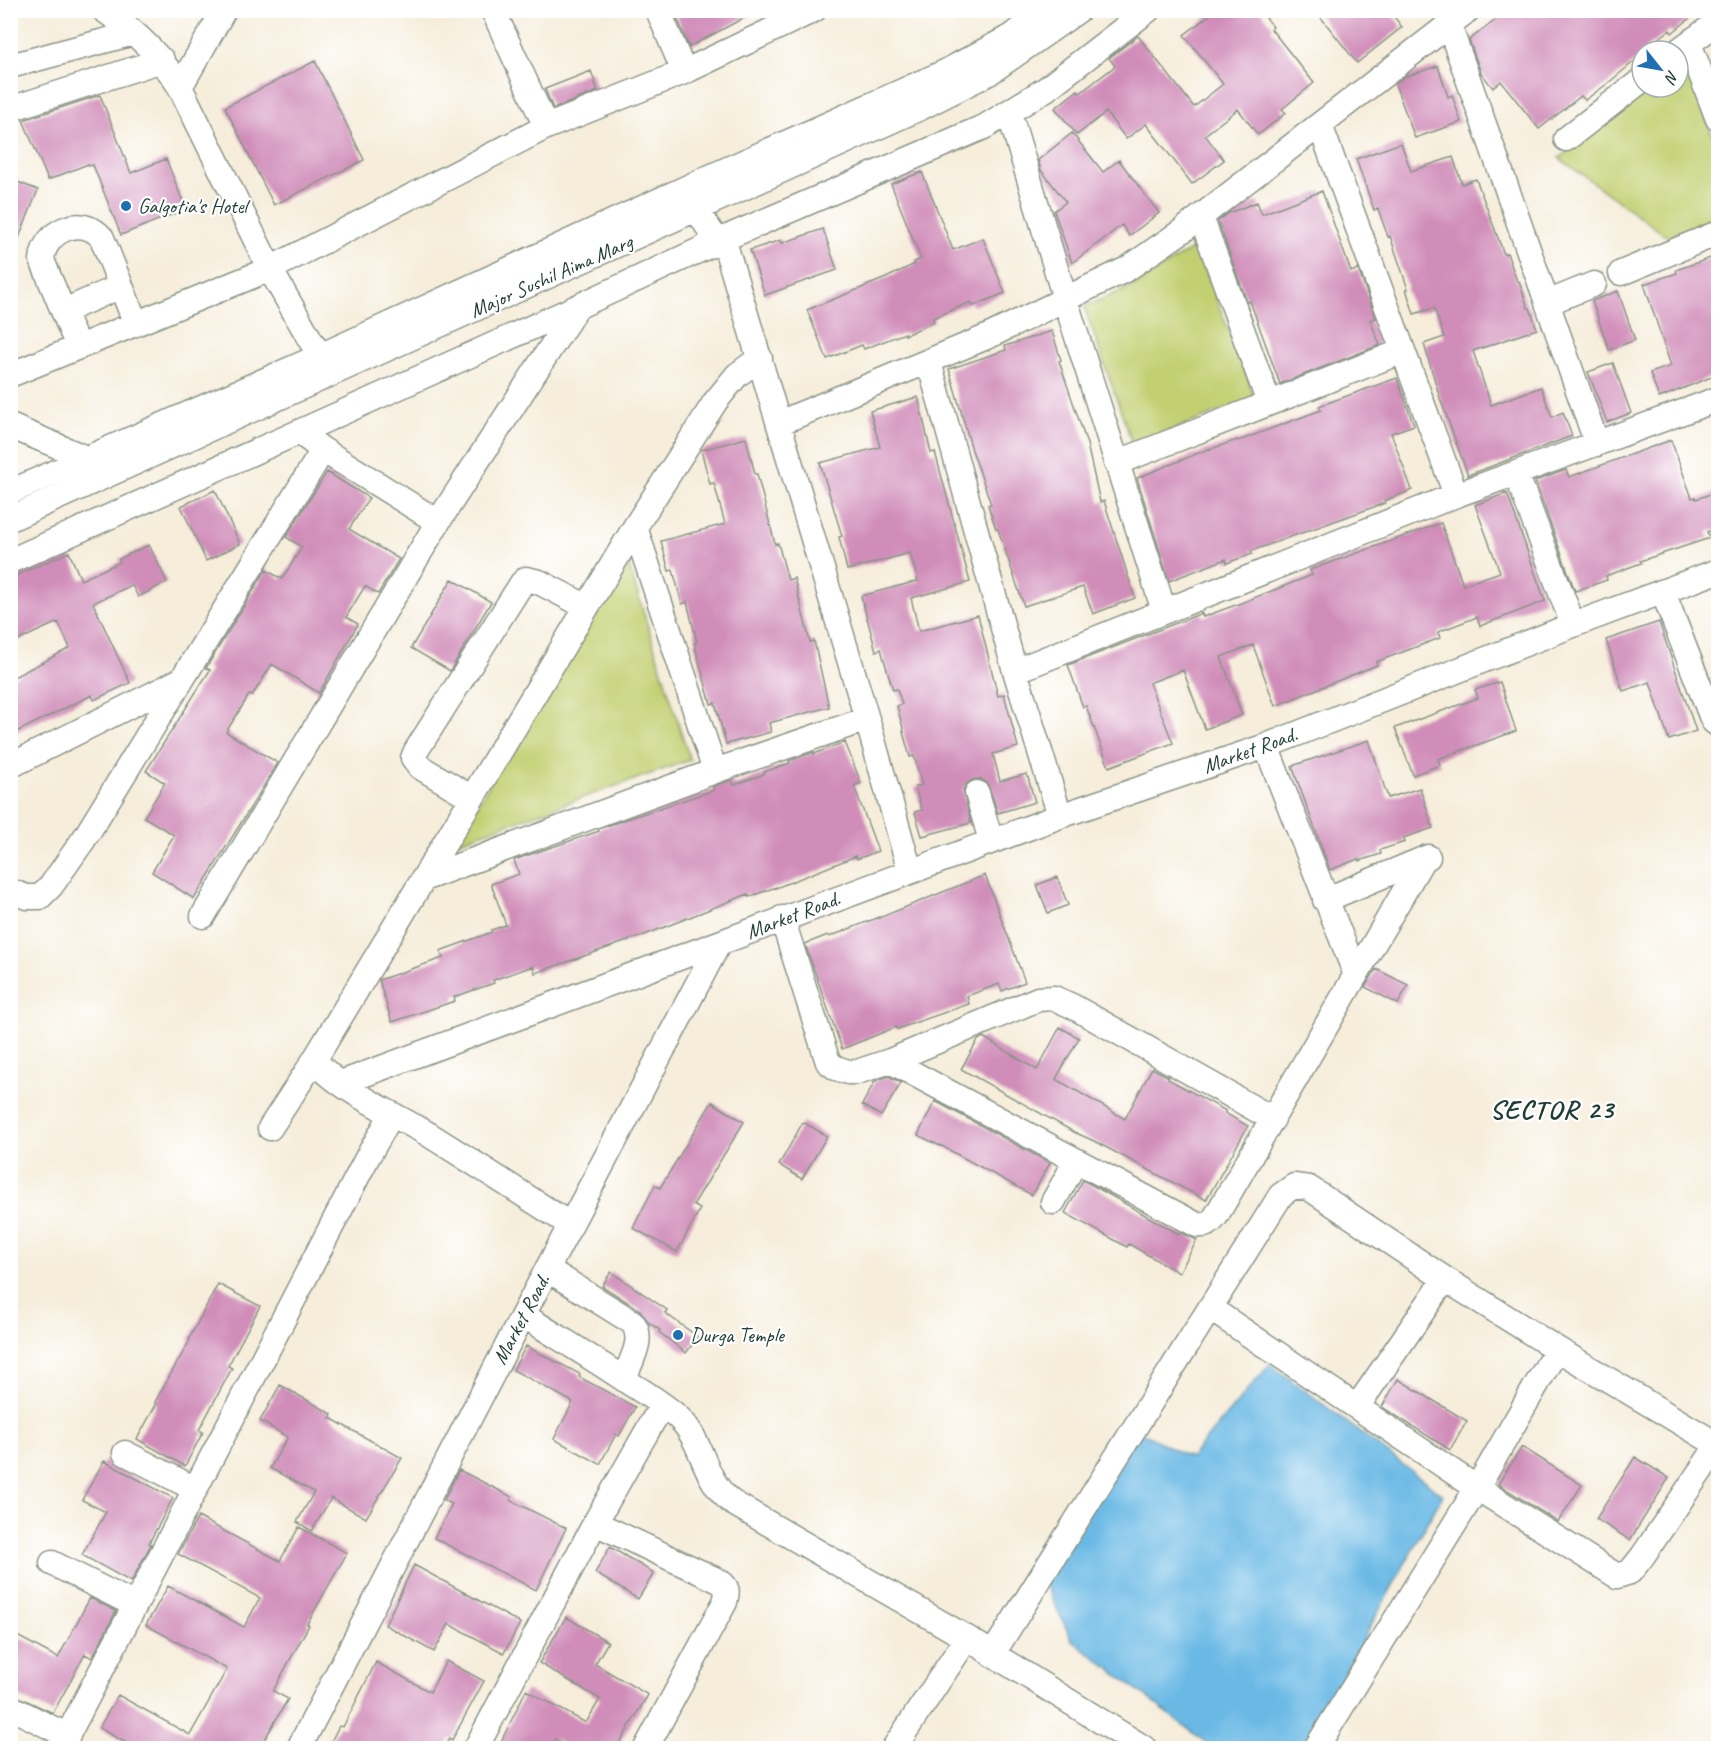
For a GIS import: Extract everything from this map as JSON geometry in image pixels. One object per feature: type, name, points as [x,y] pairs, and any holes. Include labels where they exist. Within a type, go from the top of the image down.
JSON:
[{"type":"street","points":[[104,10],[134,33],[162,60],[180,87],[270,269],[325,366]]},
{"type":"street","points":[[180,87],[224,10]]},
{"type":"street","points":[[493,10],[546,127]]},
{"type":"street","points":[[658,10],[684,72]]},
{"type":"street","points":[[10,375],[270,269],[546,127],[684,72],[814,10]]},
{"type":"street","name":"Major Sushil Aima Marg","points":[[10,519],[243,415],[325,366],[687,187],[945,72],[1010,37],[1047,10]]},
{"type":"street","name":"Major Sushil Aima Marg","points":[[10,492],[86,458],[325,366],[707,206],[920,108],[989,73],[1079,10]]},
{"type":"street","points":[[10,561],[986,126],[1046,89],[1148,10]]},
{"type":"street","points":[[779,423],[929,362],[1127,269],[1200,217],[1468,10]]},
{"type":"street","points":[[1690,43],[1719,22]]},
{"type":"street","points":[[1449,25],[1597,444]]},
{"type":"street","points":[[10,66],[134,33]]},
{"type":"street","points":[[1690,59],[1719,119]]},
{"type":"street","points":[[10,109],[162,60]]},
{"type":"street","points":[[1566,139],[1630,89]]},
{"type":"street","points":[[1009,112],[1116,463],[1164,610]]},
{"type":"street","points":[[1320,125],[1456,495]]},
{"type":"street","points":[[707,206],[710,177]]},
{"type":"street","points":[[687,187],[707,206],[725,243],[910,871]]},
{"type":"street","points":[[1200,217],[1269,403]]},
{"type":"street","points":[[78,347],[42,260],[42,252],[47,241],[57,232],[74,226],[87,226],[96,231],[102,238],[136,324]]},
{"type":"street","points":[[1621,273],[1719,233]]},
{"type":"street","points":[[1547,303],[1594,284]]},
{"type":"street","points":[[64,311],[122,286]]},
{"type":"street","points":[[202,916],[438,522],[577,308]]},
{"type":"street","points":[[1116,463],[1403,351]]},
{"type":"street","points":[[270,1128],[315,1059],[635,526],[722,393],[737,375],[760,358]]},
{"type":"street","points":[[929,362],[1015,671],[1060,816]]},
{"type":"street","points":[[1015,671],[1456,495],[1719,399]]},
{"type":"street","points":[[243,415],[293,434],[438,522]]},
{"type":"street","points":[[10,426],[86,458]]},
{"type":"street","points":[[10,891],[27,897],[40,897],[51,886],[84,839],[322,450]]},
{"type":"street","points":[[1516,473],[1573,625]]},
{"type":"street","points":[[635,526],[715,771]]},
{"type":"street","name":"Market Road.","points":[[299,1749],[523,1315],[719,943],[1060,816],[1266,746],[1573,625],[1719,571]]},
{"type":"street","points":[[472,798],[415,763],[413,758],[416,751],[526,579],[538,582],[587,607]]},
{"type":"street","points":[[1663,592],[1713,721],[1719,725]]},
{"type":"street","points":[[10,766],[181,680]]},
{"type":"street","points":[[423,879],[715,771],[867,719]]},
{"type":"street","points":[[1266,746],[1356,975]]},
{"type":"street","points":[[977,793],[991,841]]},
{"type":"street","points":[[890,1061],[1197,1225],[1205,1226],[1211,1223],[1216,1216],[1356,975],[1429,857],[1325,900]]},
{"type":"street","points":[[782,918],[828,1062],[836,1068],[857,1072],[890,1061],[1038,999],[1054,998],[1273,1119]]},
{"type":"street","points":[[341,1083],[719,943]]},
{"type":"street","points":[[315,1059],[325,1072],[341,1083],[426,1133],[571,1225]]},
{"type":"street","points":[[10,1707],[64,1742],[392,1114]]},
{"type":"street","points":[[1053,1202],[1077,1161]]},
{"type":"street","points":[[992,1655],[1281,1196],[1294,1186],[1309,1188],[1445,1279],[1557,1349],[1719,1445],[1642,1557],[1630,1572],[1617,1576],[1477,1488],[1211,1309]]},
{"type":"street","points":[[547,1269],[632,1322],[637,1328],[639,1338],[624,1379]]},
{"type":"street","points":[[1357,1407],[1445,1279]]},
{"type":"street","points":[[523,1315],[662,1405],[689,1429],[721,1494],[733,1503],[967,1638],[1144,1749]]},
{"type":"street","points":[[1316,1749],[1477,1488],[1557,1349]]},
{"type":"street","points":[[476,1749],[595,1523],[662,1405]]},
{"type":"street","points":[[125,1453],[195,1489]]},
{"type":"street","points":[[595,1523],[719,1581],[726,1586],[728,1592],[725,1602],[646,1749]]},
{"type":"street","points":[[52,1563],[135,1605]]},
{"type":"street","points":[[894,1749],[967,1638]]},
{"type":"green space","points":[[1690,76],[1718,151],[1718,219],[1669,238],[1559,158],[1637,99],[1690,99]]},
{"type":"green space","points":[[1196,246],[1255,398],[1133,445],[1084,307],[1135,285]]},
{"type":"green space","points":[[627,560],[690,760],[454,843]]},
{"type":"water","points":[[1270,1364],[1443,1495],[1303,1748],[1213,1748],[1072,1640],[1044,1582],[1137,1430],[1190,1458]]},
{"type":"building","points":[[674,10],[759,10],[689,47]]},
{"type":"building","points":[[1216,10],[1260,10],[1273,27],[1271,29],[1314,83],[1282,109],[1286,113],[1258,135],[1238,109],[1205,135],[1224,160],[1192,184],[1146,124],[1126,139],[1106,112],[1077,135],[1055,108],[1078,90],[1080,93],[1115,66],[1109,58],[1138,36],[1194,107],[1223,84],[1184,35]]},
{"type":"building","points":[[1315,10],[1389,10],[1402,27],[1357,63]]},
{"type":"building","points":[[1509,10],[1700,10],[1672,33],[1670,30],[1658,39],[1630,39],[1630,65],[1585,100],[1581,96],[1539,129],[1501,81],[1493,88],[1481,73],[1469,40]]},
{"type":"building","points":[[315,61],[364,160],[274,205],[225,107]]},
{"type":"building","points":[[1438,66],[1448,97],[1452,95],[1461,122],[1415,138],[1395,84],[1404,77]]},
{"type":"building","points":[[591,71],[598,91],[553,109],[545,89]]},
{"type":"building","points":[[100,95],[131,173],[166,159],[186,209],[121,235],[93,165],[88,164],[48,180],[23,120]]},
{"type":"building","points":[[1072,133],[1103,172],[1119,160],[1159,213],[1129,236],[1122,225],[1072,263],[1054,211],[1066,202],[1041,170],[1038,160]]},
{"type":"building","points":[[1401,143],[1411,171],[1453,157],[1462,184],[1476,179],[1504,254],[1507,253],[1528,308],[1530,308],[1537,329],[1473,351],[1491,405],[1541,387],[1552,417],[1563,412],[1572,436],[1468,475],[1440,398],[1424,344],[1444,337],[1434,308],[1414,314],[1390,236],[1388,237],[1378,209],[1374,210],[1356,159]]},
{"type":"building","points":[[922,172],[953,250],[983,238],[1005,293],[973,306],[971,302],[933,318],[934,322],[905,335],[905,333],[864,349],[862,345],[827,359],[807,310],[886,278],[921,259],[891,184]]},
{"type":"building","points":[[10,179],[38,190],[11,258],[10,257]]},
{"type":"building","points":[[1322,191],[1351,272],[1358,269],[1376,318],[1370,320],[1380,345],[1280,384],[1218,221],[1229,213],[1257,202],[1262,214]]},
{"type":"building","points":[[823,229],[837,270],[765,295],[750,250],[781,240],[782,243]]},
{"type":"building","points":[[1719,255],[1719,374],[1659,398],[1650,373],[1671,366],[1644,284]]},
{"type":"building","points":[[1618,291],[1635,340],[1609,350],[1592,301]]},
{"type":"building","points":[[1052,331],[1061,360],[1059,361],[1087,444],[1100,502],[1104,501],[1135,598],[1093,614],[1083,587],[1024,606],[988,505],[991,504],[972,450],[949,369],[1006,350],[1005,346]]},
{"type":"building","points":[[1613,363],[1631,413],[1607,422],[1588,372]]},
{"type":"building","points":[[1397,378],[1414,425],[1391,433],[1412,490],[1384,501],[1385,503],[1251,551],[1252,554],[1227,563],[1226,559],[1169,581],[1137,478],[1211,448],[1238,441],[1321,410],[1319,406]]},
{"type":"building","points":[[918,397],[931,453],[935,452],[970,582],[911,598],[919,631],[978,615],[998,696],[1004,694],[1018,747],[993,754],[1000,781],[1027,774],[1035,802],[998,813],[987,783],[981,779],[972,780],[963,790],[971,823],[922,836],[915,812],[922,810],[915,787],[922,785],[914,756],[910,757],[903,732],[897,706],[902,704],[897,689],[893,690],[881,649],[876,651],[861,596],[918,581],[910,553],[847,570],[839,537],[842,536],[820,463],[880,447],[870,411]]},
{"type":"building","points":[[746,438],[775,544],[778,543],[788,580],[794,578],[810,642],[814,641],[829,707],[769,723],[771,732],[726,744],[715,703],[711,704],[694,643],[697,642],[687,602],[682,604],[673,570],[669,571],[661,541],[725,524],[714,483],[710,484],[701,450]]},
{"type":"building","points":[[1671,440],[1692,498],[1696,499],[1719,491],[1719,528],[1707,532],[1710,538],[1640,561],[1641,563],[1606,576],[1607,580],[1575,591],[1535,481],[1566,470],[1569,477]]},
{"type":"building","points":[[327,472],[369,498],[349,529],[399,559],[378,594],[365,586],[346,617],[358,624],[319,693],[272,664],[226,732],[278,763],[194,899],[152,872],[174,835],[144,817],[165,783],[146,771],[210,670],[206,668],[266,570],[282,579],[302,547],[286,537]]},
{"type":"building","points":[[215,490],[240,544],[206,561],[181,506]]},
{"type":"building","points":[[1507,493],[1545,601],[1480,626],[1477,617],[1438,632],[1440,638],[1376,662],[1377,665],[1275,706],[1253,645],[1221,657],[1242,715],[1205,729],[1183,670],[1149,683],[1173,743],[1109,767],[1068,665],[1202,613],[1203,617],[1241,603],[1312,575],[1310,570],[1441,523],[1463,585],[1500,572],[1475,505]]},
{"type":"building","points":[[149,545],[167,582],[138,597],[132,585],[93,603],[130,683],[94,700],[92,695],[10,735],[10,679],[70,648],[58,622],[10,644],[10,578],[69,552],[81,580],[120,562],[119,559]]},
{"type":"building","points":[[452,579],[491,602],[450,671],[411,648]]},
{"type":"building","points":[[1659,622],[1696,731],[1669,740],[1650,682],[1623,691],[1606,640]]},
{"type":"building","points":[[1500,682],[1516,731],[1438,759],[1440,765],[1413,775],[1395,728],[1478,698],[1475,690]]},
{"type":"building","points":[[1369,740],[1388,798],[1420,788],[1433,828],[1403,838],[1405,842],[1380,850],[1381,854],[1359,861],[1358,859],[1330,870],[1292,766]]},
{"type":"building","points":[[845,742],[861,783],[854,786],[878,851],[857,859],[856,856],[749,897],[748,894],[642,936],[535,973],[533,966],[493,980],[494,983],[454,997],[455,1001],[392,1022],[379,980],[443,958],[440,951],[506,925],[491,884],[519,874],[514,860],[714,790],[713,787],[720,784],[732,780],[734,785],[790,763],[789,761]]},
{"type":"building","points":[[985,875],[1025,982],[1002,991],[999,984],[967,996],[969,1004],[897,1029],[896,1027],[842,1049],[805,944],[879,918]]},
{"type":"building","points":[[1057,877],[1068,905],[1048,913],[1037,885]]},
{"type":"building","points":[[1376,969],[1408,985],[1398,1004],[1365,987]]},
{"type":"building","points":[[1060,1027],[1079,1038],[1056,1079],[1125,1119],[1152,1068],[1248,1126],[1206,1200],[1074,1132],[961,1069],[978,1040],[983,1037],[1037,1070]]},
{"type":"building","points":[[889,1076],[901,1083],[881,1116],[862,1105],[875,1081]]},
{"type":"building","points":[[935,1101],[1050,1163],[1032,1195],[918,1135]]},
{"type":"building","points":[[712,1102],[744,1122],[693,1205],[700,1209],[677,1252],[633,1228],[655,1185],[660,1188]]},
{"type":"building","points":[[803,1122],[827,1136],[802,1179],[779,1165]]},
{"type":"building","points":[[1083,1180],[1179,1234],[1180,1232],[1197,1240],[1179,1273],[1129,1244],[1127,1247],[1065,1213]]},
{"type":"building","points":[[611,1272],[667,1310],[665,1313],[698,1337],[686,1353],[649,1323],[640,1310],[602,1286]]},
{"type":"building","points":[[218,1284],[260,1306],[228,1366],[232,1368],[199,1430],[203,1432],[185,1466],[137,1439]]},
{"type":"building","points":[[526,1346],[580,1374],[579,1377],[635,1407],[619,1436],[616,1434],[600,1464],[554,1439],[573,1402],[513,1370]]},
{"type":"building","points":[[1398,1379],[1467,1421],[1450,1450],[1382,1407]]},
{"type":"building","points":[[280,1385],[332,1414],[330,1418],[402,1458],[366,1518],[331,1498],[312,1531],[297,1522],[314,1492],[270,1468],[288,1437],[260,1421]]},
{"type":"building","points":[[1522,1447],[1582,1485],[1558,1522],[1498,1484]]},
{"type":"building","points":[[1635,1457],[1669,1478],[1630,1540],[1596,1519]]},
{"type":"building","points":[[104,1461],[173,1498],[131,1582],[82,1555],[106,1512],[82,1500]]},
{"type":"building","points":[[459,1470],[512,1497],[510,1500],[566,1528],[536,1590],[434,1538],[452,1504],[444,1500]]},
{"type":"building","points":[[198,1517],[280,1561],[299,1527],[347,1553],[273,1691],[288,1699],[259,1749],[137,1749],[99,1728],[118,1695],[190,1735],[227,1669],[146,1625],[168,1586],[244,1627],[260,1598],[178,1554]]},
{"type":"building","points":[[610,1547],[654,1573],[638,1599],[595,1573]]},
{"type":"building","points":[[414,1565],[520,1623],[504,1653],[449,1624],[434,1652],[385,1625]]},
{"type":"building","points":[[90,1598],[116,1611],[92,1658],[85,1654],[53,1713],[10,1693],[10,1632],[58,1658]]},
{"type":"building","points":[[566,1617],[608,1642],[595,1664],[648,1695],[616,1749],[571,1749],[555,1739],[550,1749],[513,1749],[501,1742],[526,1690],[586,1723],[600,1699],[539,1663]]},
{"type":"building","points":[[446,1661],[484,1681],[452,1740],[450,1738],[444,1749],[327,1749],[339,1726],[343,1727],[376,1662],[430,1692]]},
{"type":"place","name":"Galgotia's Hotel","points":[[126,206]]},
{"type":"place","name":"Durga Temple","points":[[678,1335]]},
{"type":"district","name":"SECTOR 23","points":[[1552,1109]]}]
